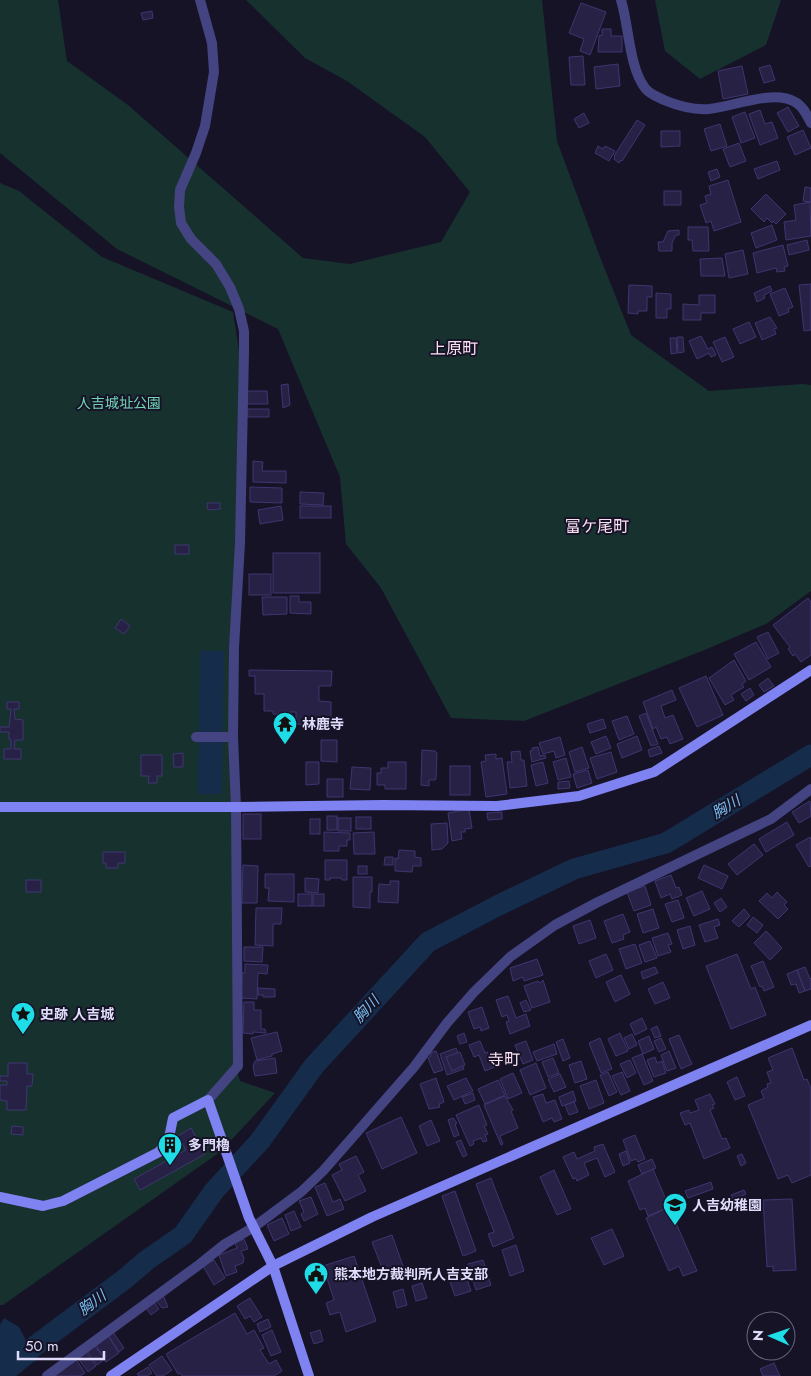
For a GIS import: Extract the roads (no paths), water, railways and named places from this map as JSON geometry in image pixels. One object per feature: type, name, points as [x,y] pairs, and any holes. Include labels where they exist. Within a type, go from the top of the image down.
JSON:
[{"type":"street","points":[[0,1198],[43,1206],[64,1201],[159,1152],[169,1138],[173,1118],[208,1100],[238,1066],[236,807],[228,737],[240,543],[244,331],[239,309],[230,287],[216,264],[191,239],[181,224],[180,190],[205,126],[214,72],[212,43],[200,0]]},
{"type":"street","points":[[620,0],[637,73],[646,89],[655,96],[679,107],[709,109],[748,100],[774,97],[795,101],[804,110],[811,123]]},
{"type":"street","points":[[0,807],[497,806],[579,796],[654,772],[811,670]]},
{"type":"street","points":[[196,737],[228,737]]},
{"type":"street","points":[[47,1376],[225,1244],[254,1227],[300,1192],[323,1171],[414,1067],[447,1023],[474,992],[510,957],[555,925],[590,906],[771,819],[811,789]]},
{"type":"street","points":[[111,1376],[273,1266],[372,1217],[811,1025]]},
{"type":"street","points":[[208,1100],[249,1218],[273,1266],[309,1376]]},
{"type":"water","points":[[200,651],[224,651],[222,794],[198,794]]},
{"type":"water","points":[[4,1318],[19,1327],[36,1360],[16,1376],[0,1376],[0,1325]]},
{"type":"waterway","name":"胸川","points":[[0,1372],[126,1278],[147,1260],[183,1235],[214,1191],[260,1141],[314,1066],[428,942],[574,869],[666,843],[811,755]]},
{"type":"place","name":"林鹿寺","points":[[285,745]]},
{"type":"place","name":"史跡 人吉城","points":[[23,1035]]},
{"type":"place","name":"多門櫓","points":[[170,1166]]},
{"type":"place","name":"人吉幼稚園","points":[[675,1226]]},
{"type":"place","name":"熊本地方裁判所人吉支部","points":[[316,1295]]},
{"type":"district","name":"上原町","points":[[454,348]]},
{"type":"district","name":"富ケ尾町","points":[[597,526]]},
{"type":"district","name":"寺町","points":[[504,1059]]},
{"type":"park label","name":"人吉城址公園","points":[[119,403]]}]
